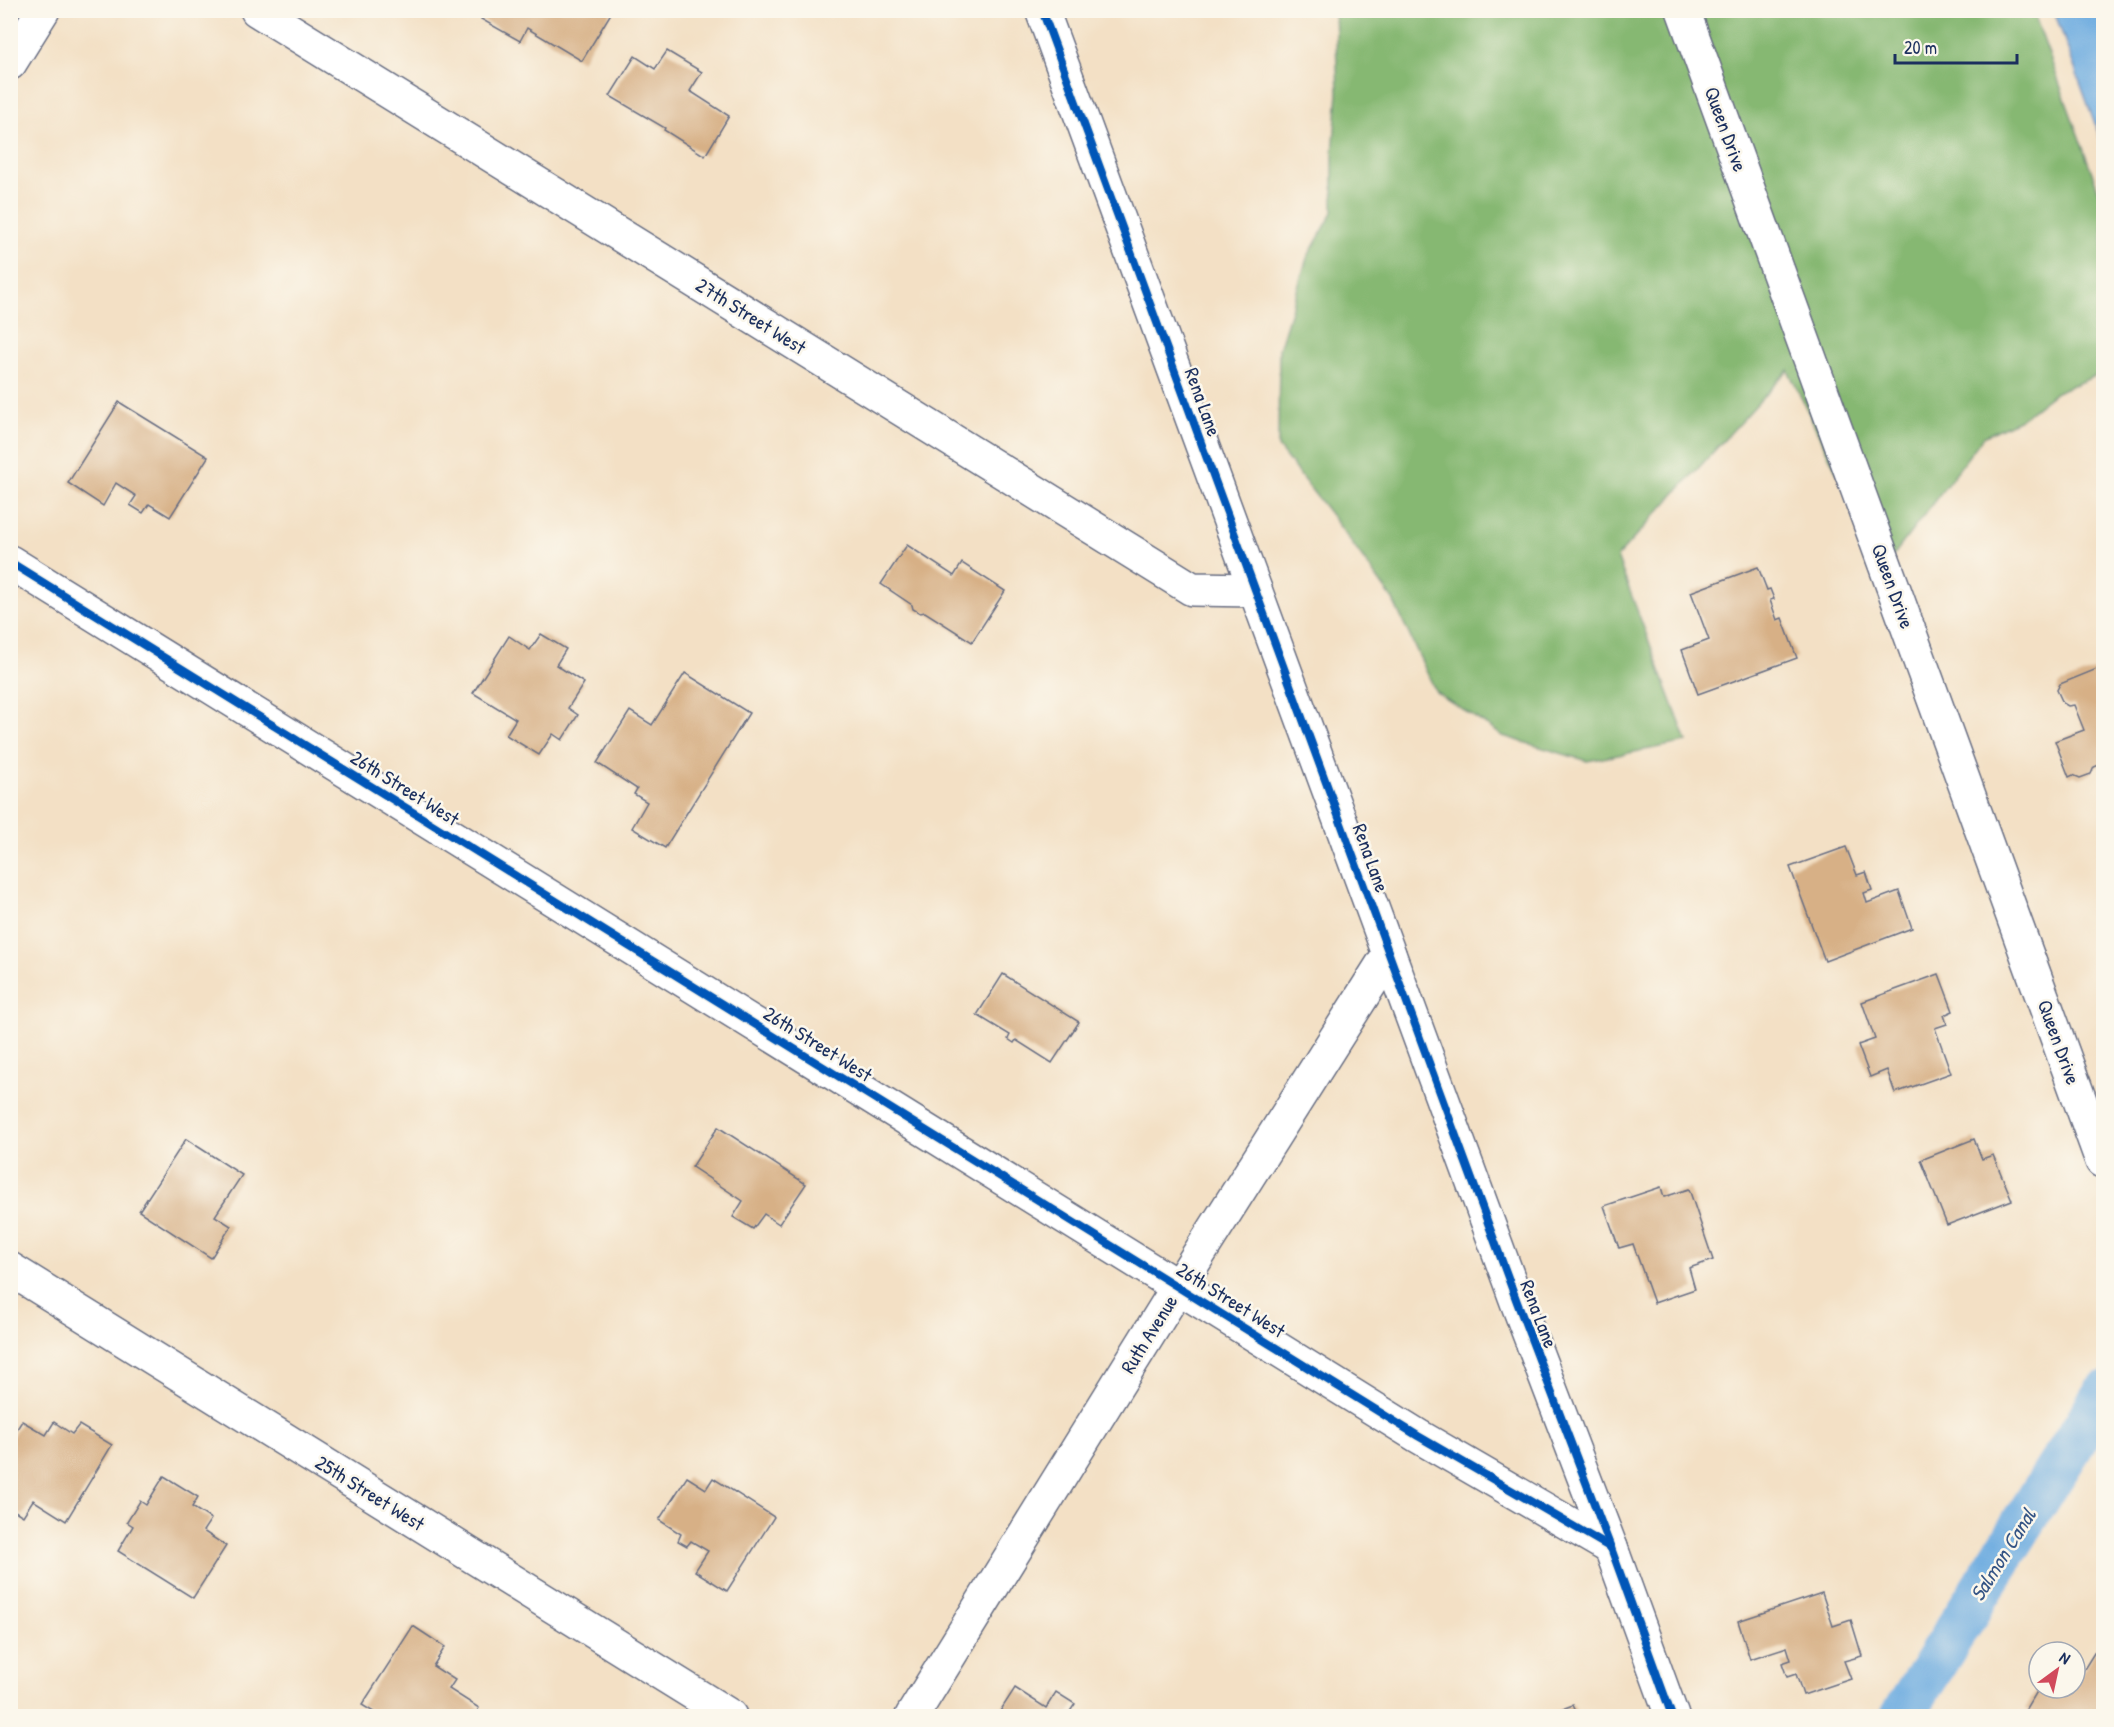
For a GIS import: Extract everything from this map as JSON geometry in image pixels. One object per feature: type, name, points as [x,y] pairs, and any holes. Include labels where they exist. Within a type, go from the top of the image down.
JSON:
[{"type":"street","points":[[10,63],[43,10]]},
{"type":"street","name":"27th Street West","points":[[257,10],[1192,589],[1255,590]]},
{"type":"street","name":"Rena Lane","points":[[1042,10],[1521,1314],[1611,1548],[1672,1716]]},
{"type":"street","name":"Queen Drive","points":[[1683,10],[2102,1161]]},
{"type":"street","name":"26th Street West","points":[[10,562],[1418,1436],[1611,1548]]},
{"type":"street","name":"Ruth Avenue","points":[[912,1716],[1178,1287],[1389,954]]},
{"type":"street","name":"25th Street West","points":[[10,1269],[730,1716]]},
{"type":"green space","points":[[1335,11],[2033,11],[2103,203],[2103,373],[2056,392],[2024,417],[1983,437],[1883,569],[1788,370],[1617,557],[1687,742],[1587,761],[1503,736],[1436,692],[1393,600],[1278,447],[1279,349],[1307,258],[1333,212],[1333,153],[1338,93]]},
{"type":"water","points":[[2054,11],[2103,11],[2103,146]]},
{"type":"building","points":[[486,10],[613,10],[582,61],[527,28],[520,41],[481,19]]},
{"type":"building","points":[[667,51],[702,72],[690,91],[729,116],[705,156],[664,130],[665,128],[610,96],[635,56],[655,69]]},
{"type":"building","points":[[119,402],[208,457],[170,517],[149,504],[143,513],[130,505],[136,496],[116,483],[103,506],[68,483]]},
{"type":"building","points":[[907,545],[954,576],[962,563],[1005,591],[972,642],[925,612],[920,613],[913,609],[912,605],[881,584]]},
{"type":"building","points":[[1758,567],[1767,590],[1770,589],[1774,599],[1770,600],[1777,620],[1782,618],[1797,658],[1698,694],[1682,650],[1709,640],[1691,592]]},
{"type":"building","points":[[541,634],[566,649],[556,665],[584,683],[568,708],[578,715],[562,740],[553,734],[539,755],[506,735],[516,719],[473,693],[509,636],[530,650]]},
{"type":"building","points":[[2104,666],[2104,763],[2094,767],[2091,774],[2080,778],[2073,775],[2069,777],[2055,741],[2084,730],[2074,705],[2068,706],[2063,703],[2057,690],[2060,684]]},
{"type":"building","points":[[685,673],[749,713],[665,848],[632,828],[647,802],[634,794],[637,789],[597,763],[630,711],[652,725]]},
{"type":"building","points":[[1846,847],[1857,875],[1866,872],[1872,890],[1864,893],[1867,903],[1899,891],[1912,928],[1825,961],[1790,867]]},
{"type":"building","points":[[1003,974],[1079,1022],[1052,1063],[1016,1040],[1014,1043],[1008,1039],[1010,1035],[977,1015]]},
{"type":"building","points":[[1939,974],[1953,1011],[1944,1015],[1947,1024],[1935,1028],[1951,1073],[1895,1093],[1887,1070],[1870,1077],[1858,1045],[1875,1039],[1862,1002]]},
{"type":"building","points":[[718,1127],[806,1184],[779,1224],[764,1214],[753,1229],[733,1217],[743,1201],[692,1167]]},
{"type":"building","points":[[186,1139],[242,1175],[215,1216],[231,1226],[211,1258],[139,1211]]},
{"type":"building","points":[[1974,1139],[1982,1159],[1993,1155],[2012,1200],[1947,1225],[1921,1160]]},
{"type":"building","points":[[1661,1187],[1664,1197],[1689,1189],[1713,1260],[1689,1268],[1695,1289],[1654,1303],[1633,1244],[1619,1248],[1604,1206]]},
{"type":"building","points":[[22,1421],[46,1435],[54,1422],[72,1434],[79,1425],[112,1445],[66,1521],[33,1500],[23,1516],[10,1508],[10,1440]]},
{"type":"building","points":[[164,1476],[198,1497],[192,1507],[211,1519],[203,1531],[226,1546],[193,1598],[118,1551],[133,1526],[127,1522],[140,1501],[146,1505]]},
{"type":"building","points":[[687,1477],[706,1489],[713,1478],[774,1517],[727,1591],[695,1571],[708,1551],[691,1541],[687,1546],[678,1541],[681,1534],[659,1520]]},
{"type":"building","points":[[1822,1593],[1833,1626],[1851,1620],[1862,1656],[1844,1661],[1851,1679],[1803,1695],[1796,1674],[1787,1677],[1782,1663],[1791,1660],[1787,1647],[1750,1659],[1738,1621]]},
{"type":"building","points":[[413,1626],[445,1647],[433,1666],[455,1680],[449,1689],[479,1708],[474,1716],[380,1716],[362,1705]]},
{"type":"building","points":[[2104,1637],[2104,1716],[2036,1716],[2025,1710],[2031,1700],[2087,1700],[2087,1664]]},
{"type":"building","points":[[1015,1688],[1046,1708],[1056,1692],[1075,1704],[1067,1716],[997,1716]]},
{"type":"building","points":[[1573,1705],[1578,1716],[1543,1716]]},
{"type":"waterway","name":"Salmon Canal","points":[[1902,1716],[2104,1394]]},
{"type":"cycle path","points":[[1042,10],[1517,1302],[1672,1716]]},
{"type":"cycle path","points":[[10,562],[1418,1436],[1611,1548]]}]
